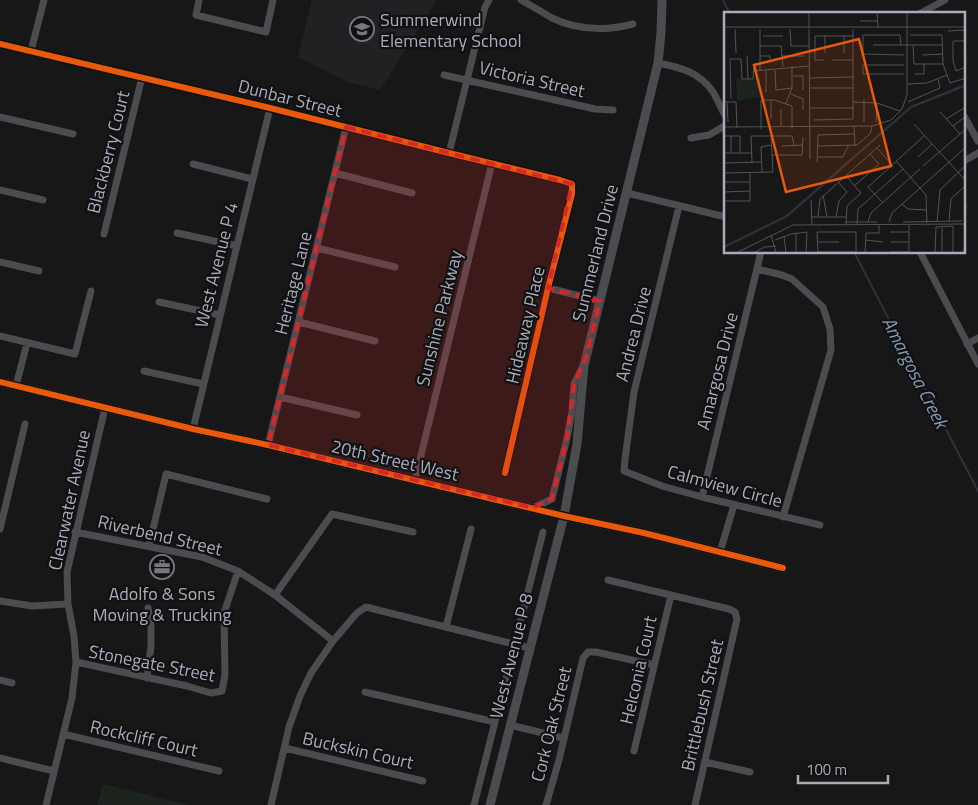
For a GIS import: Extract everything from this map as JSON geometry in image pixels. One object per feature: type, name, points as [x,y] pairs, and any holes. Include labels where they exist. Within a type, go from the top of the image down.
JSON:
[{"type":"street","points":[[31,51],[44,0]]},
{"type":"street","points":[[199,0],[196,15],[266,32],[273,0]]},
{"type":"street","points":[[449,153],[489,0]]},
{"type":"street","points":[[522,0],[553,18],[570,25],[587,28],[617,28],[633,24]]},
{"type":"street","name":"Summerland Drive","points":[[564,516],[578,444],[584,366],[658,63],[662,34],[662,0]]},
{"type":"street","points":[[922,12],[945,0]]},
{"type":"street","name":"Dunbar Street","points":[[0,44],[270,108],[572,184]]},
{"type":"street","points":[[658,63],[691,72],[704,81],[713,92],[724,113]]},
{"type":"street","name":"Victoria Street","points":[[444,75],[595,109],[613,110]]},
{"type":"street","name":"Blackberry Court","points":[[104,234],[142,78]]},
{"type":"street","name":"West Avenue P 4","points":[[192,429],[270,108]]},
{"type":"street","points":[[0,117],[72,134]]},
{"type":"street","points":[[966,120],[978,142]]},
{"type":"street","points":[[691,138],[709,134],[724,126]]},
{"type":"street","name":"Heritage Lane","points":[[268,445],[346,127]]},
{"type":"street","points":[[966,160],[978,153]]},
{"type":"street","name":"Sunshine Parkway","points":[[415,480],[492,163]]},
{"type":"street","points":[[193,164],[252,179]]},
{"type":"street","points":[[335,173],[412,193]]},
{"type":"street","name":"Hideaway Place","points":[[505,473],[548,288],[571,199],[572,184]]},
{"type":"street","points":[[0,190],[43,200]]},
{"type":"street","points":[[627,193],[724,217]]},
{"type":"street","name":"Andrea Drive","points":[[624,471],[634,392],[679,206]]},
{"type":"street","points":[[177,233],[237,246]]},
{"type":"street","points":[[316,248],[395,267]]},
{"type":"street","name":"Amargosa Drive","points":[[702,497],[761,254]]},
{"type":"street","points":[[921,254],[978,364]]},
{"type":"street","points":[[0,262],[38,271]]},
{"type":"street","points":[[757,269],[792,279],[823,307],[830,329],[831,350],[783,516]]},
{"type":"street","points":[[548,288],[600,301]]},
{"type":"street","points":[[0,336],[75,354],[91,291]]},
{"type":"street","points":[[159,302],[220,315]]},
{"type":"street","points":[[299,322],[375,341]]},
{"type":"street","points":[[968,344],[978,338]]},
{"type":"street","points":[[16,386],[27,342]]},
{"type":"street","points":[[533,508],[552,499],[568,438],[574,384],[586,358]]},
{"type":"street","points":[[144,371],[203,384]]},
{"type":"street","name":"20th Street West","points":[[0,382],[192,429],[644,533],[782,568]]},
{"type":"street","points":[[280,397],[358,415]]},
{"type":"street","name":"Clearwater Avenue","points":[[46,805],[72,698],[76,662],[74,636],[68,604],[67,572],[105,408]]},
{"type":"street","points":[[0,529],[25,424]]},
{"type":"street","name":"Calmview Circle","points":[[624,471],[662,486],[820,525]]},
{"type":"street","points":[[149,546],[166,474],[267,498]]},
{"type":"street","points":[[720,552],[734,505]]},
{"type":"street","points":[[275,595],[332,514],[413,532]]},
{"type":"street","name":"West Avenue P 8","points":[[490,805],[564,516]]},
{"type":"street","points":[[446,627],[471,529]]},
{"type":"street","name":"Riverbend Street","points":[[75,532],[202,557],[238,570],[275,595],[333,641]]},
{"type":"street","name":"West Avenue P 8","points":[[474,805],[543,532]]},
{"type":"street","name":"Stonegate Street","points":[[76,662],[211,693],[222,692],[226,675],[224,613],[238,570]]},
{"type":"street","points":[[608,580],[670,595]]},
{"type":"street","name":"Brittlebush Street","points":[[670,595],[730,609],[735,612],[738,619],[695,805]]},
{"type":"street","name":"Helconia Court","points":[[634,752],[670,595]]},
{"type":"street","points":[[0,600],[32,606],[68,604]]},
{"type":"street","points":[[271,805],[289,727],[300,696],[311,673],[333,641],[357,613],[366,607],[529,648]]},
{"type":"street","points":[[147,678],[152,646],[148,608]]},
{"type":"street","name":"Cork Oak Street","points":[[546,805],[559,760],[583,658],[588,652],[596,652],[654,665]]},
{"type":"street","points":[[0,680],[12,683]]},
{"type":"street","points":[[365,692],[495,722]]},
{"type":"street","points":[[510,726],[563,738]]},
{"type":"street","name":"Rockcliff Court","points":[[63,734],[219,770]]},
{"type":"street","name":"Buckskin Court","points":[[285,748],[423,781]]},
{"type":"street","points":[[0,758],[54,771]]},
{"type":"street","points":[[705,762],[750,772]]},
{"type":"highlighted area","points":[[346,127],[572,184],[548,288],[600,301],[586,358],[574,384],[567,438],[552,499],[533,508],[268,445]]},
{"type":"shaded area","name":"Summerwind Elementary School","points":[[312,0],[437,0],[380,90],[347,82],[298,57]]},
{"type":"shaded area","points":[[103,784],[188,805],[97,805]]},
{"type":"waterway","name":"Amargosa Creek","points":[[723,0],[729,12]]},
{"type":"waterway","name":"Amargosa Creek","points":[[855,254],[978,491]]},
{"type":"cycle path","points":[[0,44],[270,108],[572,184],[572,194],[505,473]]},
{"type":"cycle path","points":[[0,382],[564,516],[644,533],[783,568]]},
{"type":"place","name":"Summerwind Elementary School","points":[[362,29]]},
{"type":"place","name":"Adolfo & Sons Moving & Trucking","points":[[162,567]]}]
